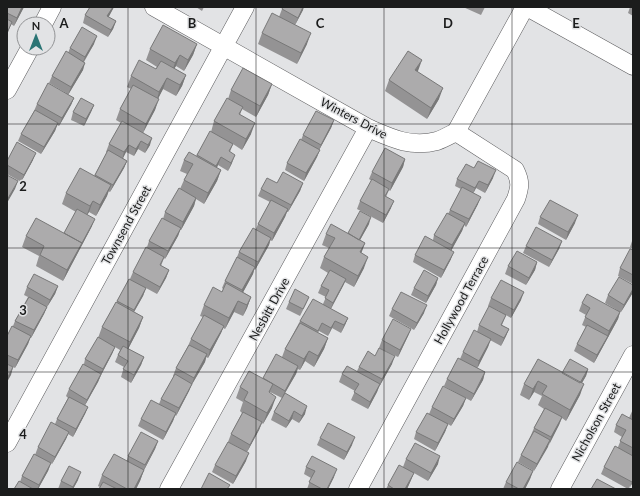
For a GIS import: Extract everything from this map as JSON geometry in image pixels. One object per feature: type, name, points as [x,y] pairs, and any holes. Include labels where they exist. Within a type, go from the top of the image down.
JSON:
[{"type":"street","points":[[47,16],[52,7]]},
{"type":"street","name":"Winters Drive","points":[[154,7],[368,128],[398,141],[419,144],[437,141],[456,132]]},
{"type":"street","name":"Townsend Street","points":[[7,443],[245,7]]},
{"type":"street","points":[[456,132],[526,7],[633,66]]},
{"type":"street","points":[[7,90],[26,56]]},
{"type":"street","name":"Nesbitt Drive","points":[[169,489],[368,128]]},
{"type":"street","name":"Hollywood Terrace","points":[[358,489],[516,199],[520,188],[520,179],[515,170],[456,132]]},
{"type":"street","name":"Nicholson Street","points":[[560,489],[633,355]]},
{"type":"building","points":[[7,7],[22,7],[16,18],[7,13]]},
{"type":"building","points":[[90,7],[113,7],[107,16],[116,21],[111,30],[85,15]]},
{"type":"building","points":[[283,7],[303,7],[298,18],[282,9]]},
{"type":"building","points":[[272,13],[311,33],[301,53],[262,33]]},
{"type":"building","points":[[7,19],[12,22],[7,33]]},
{"type":"building","points":[[163,25],[197,44],[188,60],[180,55],[175,63],[150,49]]},
{"type":"building","points":[[82,27],[97,36],[85,57],[70,48]]},
{"type":"building","points":[[66,51],[85,63],[71,87],[52,76]]},
{"type":"building","points":[[408,51],[422,60],[415,70],[443,88],[431,108],[389,80]]},
{"type":"building","points":[[139,60],[156,69],[161,61],[186,75],[180,85],[167,78],[159,92],[131,76]]},
{"type":"building","points":[[243,68],[272,84],[260,106],[231,90]]},
{"type":"building","points":[[48,83],[74,98],[62,118],[37,104]]},
{"type":"building","points":[[133,85],[159,99],[146,124],[120,109]]},
{"type":"building","points":[[81,98],[94,105],[86,119],[73,112]]},
{"type":"building","points":[[227,98],[243,107],[239,114],[255,123],[246,139],[214,121]]},
{"type":"building","points":[[35,110],[58,123],[44,147],[21,134]]},
{"type":"building","points":[[316,111],[334,120],[321,145],[303,135]]},
{"type":"building","points":[[122,121],[152,138],[148,145],[141,141],[136,149],[129,145],[124,152],[109,144]]},
{"type":"building","points":[[210,131],[233,144],[229,151],[235,155],[231,163],[221,157],[216,166],[197,155]]},
{"type":"building","points":[[300,139],[320,150],[306,173],[287,163]]},
{"type":"building","points":[[17,142],[36,153],[24,175],[7,165],[7,161]]},
{"type":"building","points":[[385,148],[405,159],[392,183],[372,172]]},
{"type":"building","points":[[108,150],[127,161],[113,185],[95,175]]},
{"type":"building","points":[[189,152],[221,170],[208,193],[184,180],[193,164],[184,160]]},
{"type":"building","points":[[478,161],[496,170],[488,185],[479,181],[475,188],[457,179],[466,164],[474,168]]},
{"type":"building","points":[[80,168],[111,185],[100,205],[93,201],[90,206],[66,193]]},
{"type":"building","points":[[283,172],[303,183],[291,205],[261,189],[267,178],[277,183]]},
{"type":"building","points":[[7,175],[18,181],[7,200]]},
{"type":"building","points":[[372,179],[389,189],[385,196],[394,201],[386,215],[360,201]]},
{"type":"building","points":[[462,187],[481,197],[469,219],[450,210]]},
{"type":"building","points":[[179,188],[196,198],[183,222],[165,212]]},
{"type":"building","points":[[271,200],[288,209],[274,233],[258,224]]},
{"type":"building","points":[[550,200],[578,215],[568,232],[540,217]]},
{"type":"building","points":[[77,209],[95,219],[82,243],[64,233]]},
{"type":"building","points":[[360,211],[371,217],[359,240],[348,233]]},
{"type":"building","points":[[447,213],[465,223],[452,245],[434,235]]},
{"type":"building","points":[[36,218],[82,243],[67,270],[40,255],[44,246],[26,236]]},
{"type":"building","points":[[162,218],[181,228],[168,251],[149,241]]},
{"type":"building","points":[[331,224],[365,243],[360,252],[368,257],[358,276],[324,257],[335,238],[326,234]]},
{"type":"building","points":[[536,227],[562,241],[552,260],[526,246]]},
{"type":"building","points":[[253,228],[271,238],[258,262],[239,252]]},
{"type":"building","points":[[425,236],[454,252],[444,270],[415,255]]},
{"type":"building","points":[[146,247],[164,257],[160,265],[169,270],[160,287],[133,272]]},
{"type":"building","points":[[630,249],[633,250],[633,275],[620,268]]},
{"type":"building","points":[[517,251],[537,262],[529,278],[508,266]]},
{"type":"building","points":[[237,257],[255,267],[242,290],[225,281]]},
{"type":"building","points":[[330,270],[346,279],[333,303],[325,298],[329,290],[321,286]]},
{"type":"building","points":[[424,270],[438,278],[428,296],[414,288]]},
{"type":"building","points":[[34,274],[58,286],[50,300],[27,287]]},
{"type":"building","points":[[619,277],[633,285],[633,289],[624,305],[608,295]]},
{"type":"building","points":[[129,279],[146,288],[134,310],[117,301]]},
{"type":"building","points":[[501,280],[524,292],[514,310],[491,298]]},
{"type":"building","points":[[226,283],[251,297],[247,305],[238,301],[229,318],[204,305],[213,287],[222,292]]},
{"type":"building","points":[[295,289],[309,297],[303,309],[289,302]]},
{"type":"building","points":[[401,292],[427,305],[417,323],[392,309]]},
{"type":"building","points":[[587,294],[620,312],[609,331],[585,317],[590,308],[582,303]]},
{"type":"building","points":[[29,297],[47,307],[34,330],[15,321]]},
{"type":"building","points":[[313,299],[348,318],[344,325],[335,321],[331,328],[322,323],[318,331],[300,321]]},
{"type":"building","points":[[116,302],[143,317],[130,342],[102,327]]},
{"type":"building","points":[[489,306],[506,315],[501,325],[509,329],[504,338],[479,325]]},
{"type":"building","points":[[204,315],[224,326],[210,350],[191,339]]},
{"type":"building","points":[[393,319],[411,329],[400,350],[382,340]]},
{"type":"building","points":[[300,323],[328,338],[318,356],[309,351],[304,359],[285,349]]},
{"type":"building","points":[[587,325],[608,336],[597,355],[577,344]]},
{"type":"building","points":[[12,326],[31,336],[18,360],[7,355],[7,336]]},
{"type":"building","points":[[474,330],[491,339],[479,361],[463,352]]},
{"type":"building","points":[[98,337],[115,347],[103,369],[85,359]]},
{"type":"building","points":[[189,345],[207,354],[194,378],[176,368]]},
{"type":"building","points":[[123,346],[144,357],[134,375],[123,369],[128,361],[118,355]]},
{"type":"building","points":[[379,348],[395,356],[382,379],[359,367],[368,351],[375,356]]},
{"type":"building","points":[[276,354],[298,366],[285,391],[263,378]]},
{"type":"building","points":[[458,358],[485,372],[474,394],[447,379]]},
{"type":"building","points":[[538,359],[584,384],[570,410],[542,394],[547,386],[538,381],[533,389],[524,384]]},
{"type":"building","points":[[570,359],[588,369],[580,383],[562,373]]},
{"type":"building","points":[[7,364],[13,367],[7,379]]},
{"type":"building","points":[[83,364],[101,374],[87,400],[69,389]]},
{"type":"building","points":[[347,366],[380,384],[370,402],[354,392],[359,384],[342,374]]},
{"type":"building","points":[[249,371],[273,384],[269,392],[276,397],[267,413],[244,400],[248,392],[240,387]]},
{"type":"building","points":[[175,374],[192,384],[179,408],[161,399]]},
{"type":"building","points":[[443,386],[466,398],[454,419],[432,407]]},
{"type":"building","points":[[285,393],[307,406],[302,416],[294,411],[289,421],[274,412]]},
{"type":"building","points":[[69,397],[88,407],[76,429],[57,419]]},
{"type":"building","points":[[151,400],[176,413],[166,432],[141,419]]},
{"type":"building","points":[[545,408],[562,417],[551,437],[534,428]]},
{"type":"building","points":[[243,412],[262,422],[250,445],[231,434]]},
{"type":"building","points":[[427,413],[448,424],[438,443],[416,432]]},
{"type":"building","points":[[622,414],[633,420],[633,448],[620,441],[626,430],[616,425]]},
{"type":"building","points":[[51,422],[69,432],[55,457],[38,447]]},
{"type":"building","points":[[328,423],[355,437],[347,452],[320,438]]},
{"type":"building","points":[[534,431],[550,440],[537,464],[521,455]]},
{"type":"building","points":[[141,432],[158,441],[145,465],[128,456]]},
{"type":"building","points":[[228,442],[249,453],[236,476],[215,465]]},
{"type":"building","points":[[415,443],[440,456],[431,473],[406,459]]},
{"type":"building","points":[[615,446],[633,456],[632,482],[604,467]]},
{"type":"building","points":[[34,454],[51,463],[39,485],[22,476]]},
{"type":"building","points":[[114,454],[144,470],[134,489],[127,489],[102,475]]},
{"type":"building","points":[[312,456],[337,469],[327,489],[322,489],[309,482],[315,471],[306,467]]},
{"type":"building","points":[[517,462],[533,471],[523,489],[519,489],[506,482]]},
{"type":"building","points":[[399,465],[414,473],[405,489],[394,489],[388,485]]},
{"type":"building","points":[[69,466],[81,472],[73,487],[61,481]]},
{"type":"building","points":[[209,473],[230,485],[227,489],[201,489]]},
{"type":"building","points":[[597,479],[616,489],[591,489]]},
{"type":"building","points":[[19,481],[33,489],[14,489]]},
{"type":"building","points":[[103,482],[117,489],[99,489]]}]
